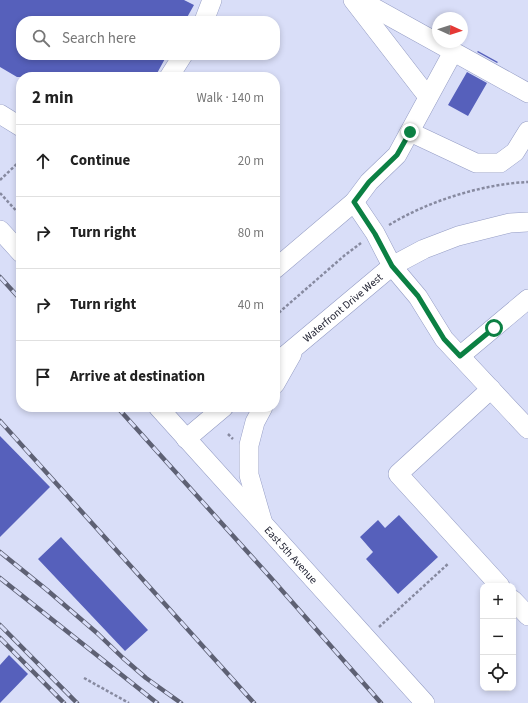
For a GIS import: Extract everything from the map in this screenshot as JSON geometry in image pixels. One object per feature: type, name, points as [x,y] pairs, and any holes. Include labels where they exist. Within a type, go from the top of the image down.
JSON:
[{"type":"street","points":[[206,16],[212,0]]},
{"type":"street","points":[[353,0],[428,97]]},
{"type":"street","points":[[360,0],[528,93]]},
{"type":"street","points":[[280,266],[354,202],[369,182],[397,155],[453,52]]},
{"type":"street","points":[[172,72],[180,60]]},
{"type":"street","points":[[0,114],[16,124]]},
{"type":"street","points":[[410,132],[476,164],[500,163],[515,152],[528,131]]},
{"type":"street","points":[[354,202],[375,234],[392,266],[418,296],[444,339],[528,429]]},
{"type":"street","name":"Waterfront Drive West","points":[[280,360],[392,266],[424,249],[458,236],[510,223],[528,222]]},
{"type":"street","points":[[0,230],[16,248]]},
{"type":"street","points":[[460,356],[528,299]]},
{"type":"street","points":[[280,375],[296,347]]},
{"type":"street","points":[[491,389],[398,474],[497,583]]},
{"type":"street","name":"East 5th Avenue","points":[[162,412],[425,703]]},
{"type":"street","points":[[186,439],[218,412]]},
{"type":"street","points":[[260,412],[255,422],[249,445],[248,475],[264,525]]},
{"type":"street","points":[[516,603],[528,616]]},
{"type":"path","points":[[0,180],[16,165]]},
{"type":"path","points":[[392,223],[432,204],[462,194],[493,187],[528,182]]},
{"type":"path","points":[[0,193],[16,211]]},
{"type":"path","points":[[280,312],[345,255],[360,244]]},
{"type":"path","points":[[377,628],[449,563]]},
{"type":"path","points":[[84,678],[129,703]]},
{"type":"building","points":[[0,0],[184,0],[194,5],[188,16],[16,16],[16,60],[164,60],[158,72],[16,72],[16,76],[0,67]]},
{"type":"building","points":[[478,51],[498,62],[497,63],[477,52]]},
{"type":"building","points":[[467,72],[487,83],[468,116],[448,105]]},
{"type":"building","points":[[0,436],[50,487],[0,537]]},
{"type":"building","points":[[399,515],[438,557],[398,594],[366,559],[373,552],[360,537],[378,520],[385,528]]},
{"type":"building","points":[[61,537],[148,630],[125,651],[38,559]]},
{"type":"building","points":[[9,655],[28,674],[0,703],[0,665]]},
{"type":"railway","points":[[0,277],[16,295]]},
{"type":"railway","points":[[122,412],[381,703]]},
{"type":"railway","points":[[0,421],[254,703]]},
{"type":"railway","points":[[0,552],[97,633],[146,678],[181,703]]},
{"type":"railway","points":[[0,578],[157,703]]},
{"type":"railway","points":[[0,625],[77,703]]},
{"type":"railway","points":[[0,638],[64,703]]},
{"type":"route","points":[[410,132],[397,155],[369,182],[354,202],[375,234],[392,266],[418,296],[444,339],[460,356],[494,328]]}]
